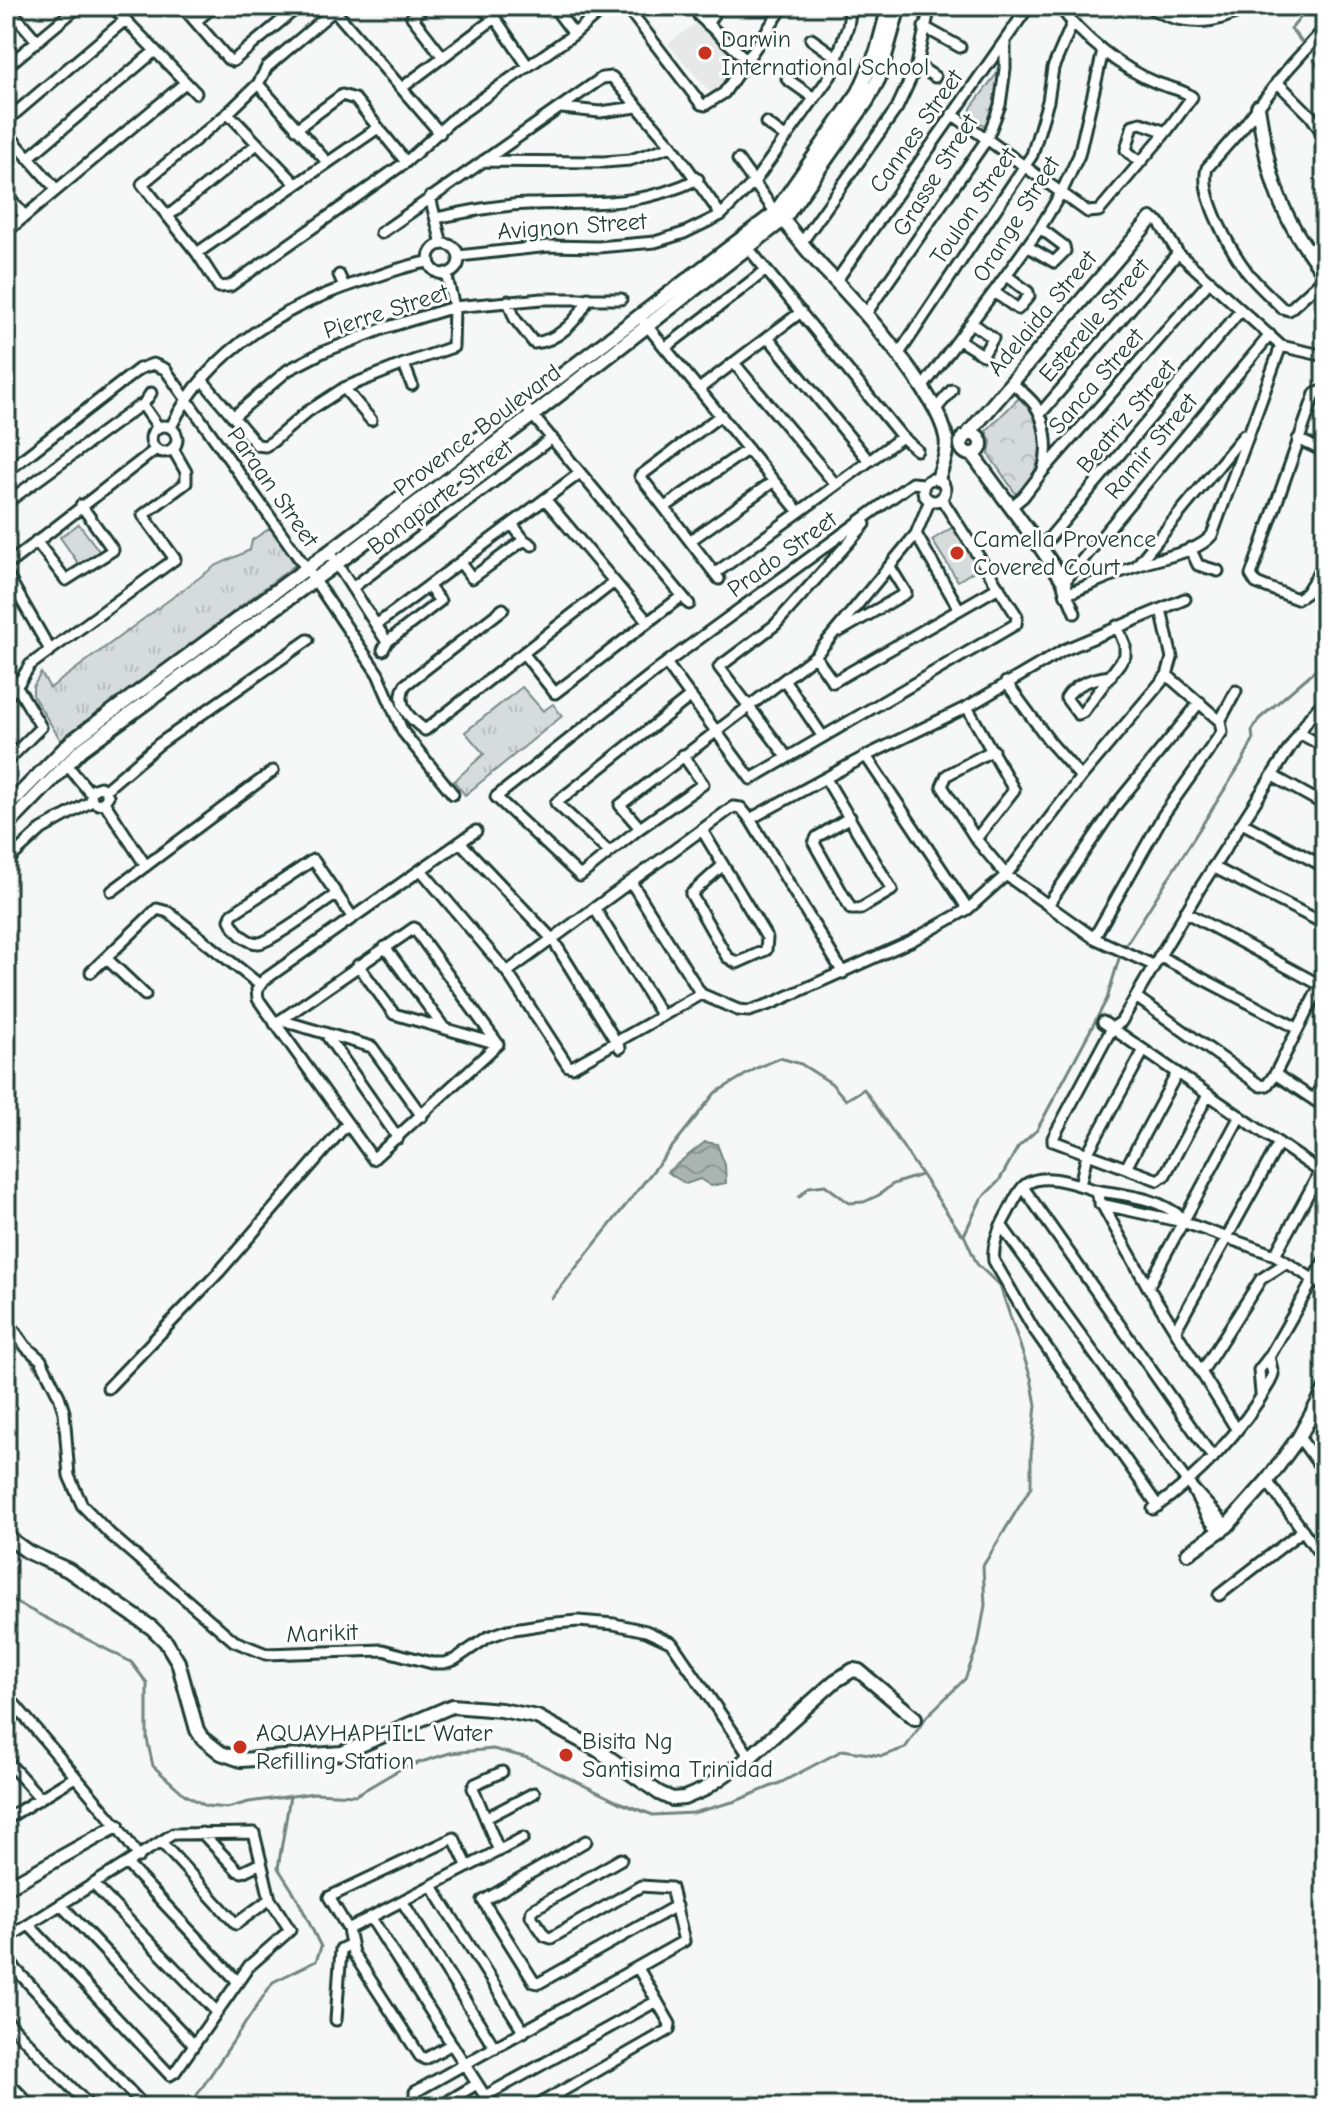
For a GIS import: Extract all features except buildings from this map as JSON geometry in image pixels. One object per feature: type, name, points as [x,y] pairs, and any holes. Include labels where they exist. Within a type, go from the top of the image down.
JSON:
[{"type":"street","points":[[7,6],[37,41]]},
{"type":"street","points":[[6,67],[79,6]]},
{"type":"street","points":[[112,6],[196,93]]},
{"type":"street","points":[[182,6],[233,61],[299,6]]},
{"type":"street","points":[[196,21],[214,6]]},
{"type":"street","points":[[425,6],[412,17],[443,57]]},
{"type":"street","points":[[478,6],[495,18],[528,66]]},
{"type":"street","points":[[553,6],[574,34]]},
{"type":"street","points":[[440,133],[337,8],[267,67],[258,84],[228,113],[142,184],[197,253],[219,287],[230,286],[406,162],[440,133],[453,119],[574,34],[606,6]]},
{"type":"street","points":[[626,6],[701,104],[705,105],[724,93],[784,6]]},
{"type":"street","points":[[696,6],[699,16],[747,60]]},
{"type":"street","points":[[707,24],[719,6]]},
{"type":"street","name":"Avignon Street","points":[[459,256],[549,246],[598,247],[655,242],[684,233],[721,215],[754,182],[831,75],[851,6]]},
{"type":"street","name":"Provence Boulevard","points":[[6,808],[77,746],[529,410],[779,217],[859,92],[870,69],[889,6]]},
{"type":"street","name":"Provence Boulevard","points":[[644,322],[749,249],[779,217],[873,89],[879,78],[899,6]]},
{"type":"street","points":[[802,242],[897,108],[917,65],[930,6]]},
{"type":"street","name":"Cannes Street","points":[[837,280],[1029,6]]},
{"type":"street","points":[[952,114],[1088,212],[1099,211],[1192,97],[1156,83],[1103,51],[1072,24],[1059,6]]},
{"type":"street","points":[[1148,6],[1169,17],[1194,22],[1219,19],[1247,6]]},
{"type":"street","points":[[403,87],[495,18]]},
{"type":"street","points":[[6,121],[125,20]]},
{"type":"street","name":"Toulon Street","points":[[898,355],[1025,166],[1040,133],[1053,68],[1072,24]]},
{"type":"street","points":[[924,27],[960,47]]},
{"type":"street","points":[[1258,107],[1271,179],[1285,215],[1325,276],[1289,310],[1282,308],[1248,274],[1217,219],[1204,177],[1207,168],[1277,82],[1325,28]]},
{"type":"street","points":[[811,39],[838,58]]},
{"type":"street","name":"Grasse Street","points":[[865,315],[987,139],[1000,105],[1005,43]]},
{"type":"street","points":[[28,158],[155,51]]},
{"type":"street","name":"Orange Street","points":[[922,388],[1040,228],[1061,193],[1079,155],[1103,51]]},
{"type":"street","points":[[917,65],[935,77]]},
{"type":"street","points":[[381,233],[602,78],[612,77],[672,146],[721,215]]},
{"type":"street","points":[[787,79],[814,98]]},
{"type":"street","points":[[1277,82],[1311,116],[1325,137]]},
{"type":"street","points":[[6,232],[185,83]]},
{"type":"street","points":[[258,84],[327,162]]},
{"type":"street","points":[[296,129],[342,95],[355,99],[406,162]]},
{"type":"street","points":[[562,108],[600,112],[637,107]]},
{"type":"street","points":[[228,113],[295,183]]},
{"type":"street","points":[[766,123],[785,137]]},
{"type":"street","points":[[1140,163],[1126,150],[1133,125],[1141,123],[1166,132]]},
{"type":"street","points":[[197,253],[378,128]]},
{"type":"street","points":[[6,132],[56,189]]},
{"type":"street","points":[[168,216],[257,144]]},
{"type":"street","points":[[483,161],[630,160],[672,146]]},
{"type":"street","points":[[738,160],[779,217],[837,280],[898,355],[936,409],[944,426],[947,444],[938,479]]},
{"type":"street","points":[[436,218],[525,204],[606,204],[645,199],[671,192],[698,179]]},
{"type":"street","points":[[6,195],[25,216]]},
{"type":"street","points":[[430,197],[442,244]]},
{"type":"street","points":[[1151,219],[1159,222],[1178,253],[1281,346],[1323,352]]},
{"type":"street","name":"Adelaida Street","points":[[964,440],[1151,219]]},
{"type":"street","points":[[1027,246],[1054,262],[1065,251],[1064,246],[1040,228]]},
{"type":"street","points":[[442,244],[453,246],[459,256],[455,269],[446,273],[437,272],[429,262],[431,250],[442,244]]},
{"type":"street","points":[[749,249],[902,437],[917,450]]},
{"type":"street","name":"Esterelle Street","points":[[1040,414],[1178,253]]},
{"type":"street","points":[[171,427],[187,399],[203,381],[213,358],[269,322],[344,286],[429,262]]},
{"type":"street","points":[[665,348],[766,270]]},
{"type":"street","points":[[203,381],[257,445],[265,446],[307,412],[344,388],[453,347],[454,307],[446,273]]},
{"type":"street","points":[[339,275],[344,286]]},
{"type":"street","points":[[994,292],[1018,309],[1029,296],[1006,275]]},
{"type":"street","name":"Sanca Street","points":[[1012,506],[1210,281]]},
{"type":"street","points":[[508,301],[515,319],[534,343],[547,342],[567,327],[582,312],[588,298]]},
{"type":"street","name":"Pierre Street","points":[[233,417],[288,370],[323,352],[385,328],[454,307],[508,301],[621,299]]},
{"type":"street","name":"Beatriz Street","points":[[1041,548],[1241,310]]},
{"type":"street","points":[[699,389],[801,312]]},
{"type":"street","points":[[644,322],[799,512]]},
{"type":"street","points":[[959,340],[983,355],[993,338],[972,323]]},
{"type":"street","name":"Ramir Street","points":[[1065,588],[1270,335]]},
{"type":"street","points":[[768,337],[869,461]]},
{"type":"street","points":[[1065,588],[1208,540],[1281,346]]},
{"type":"street","points":[[734,363],[836,485]]},
{"type":"street","points":[[404,364],[412,385]]},
{"type":"street","name":"Paraan Street","points":[[6,472],[148,365],[165,369],[378,674],[403,732],[453,794]]},
{"type":"street","points":[[1012,383],[1034,403],[1040,414],[1048,452],[1043,471]]},
{"type":"street","points":[[344,388],[371,420]]},
{"type":"street","points":[[936,409],[952,390]]},
{"type":"street","points":[[1325,390],[1315,394],[1251,575],[1256,583],[1297,599],[1306,593],[1325,563]]},
{"type":"street","points":[[6,503],[142,406],[151,393]]},
{"type":"street","points":[[142,406],[158,427]]},
{"type":"street","points":[[523,653],[555,693],[648,622],[686,600],[529,410]]},
{"type":"street","points":[[721,415],[640,476],[718,576],[902,437]]},
{"type":"street","points":[[158,427],[171,427],[178,435],[173,449],[188,479],[139,518],[182,569]]},
{"type":"street","points":[[158,427],[151,438],[156,449],[164,452],[173,449]]},
{"type":"street","points":[[1137,566],[1249,429]]},
{"type":"street","points":[[947,444],[974,435],[980,442],[980,448],[972,454],[1041,548],[1065,588],[1075,613]]},
{"type":"street","name":"Bonaparte Street","points":[[352,588],[552,438]]},
{"type":"street","points":[[1298,439],[1325,452]]},
{"type":"street","points":[[6,566],[156,449]]},
{"type":"street","points":[[665,507],[748,449]]},
{"type":"street","points":[[376,625],[580,473]]},
{"type":"street","points":[[930,500],[924,495],[924,484],[930,479],[938,479]]},
{"type":"street","points":[[938,479],[945,488],[941,498]]},
{"type":"street","points":[[691,540],[774,481]]},
{"type":"street","name":"Prado Street","points":[[609,852],[580,876],[496,797],[666,663],[912,483],[924,484]]},
{"type":"street","points":[[930,500],[941,498]]},
{"type":"street","points":[[666,663],[751,779],[1016,624],[1017,616],[941,498]]},
{"type":"street","points":[[545,499],[648,622]]},
{"type":"street","points":[[640,828],[620,805],[815,656],[916,534],[930,500]]},
{"type":"street","points":[[36,541],[66,580],[113,550],[81,505]]},
{"type":"street","points":[[787,757],[719,667],[775,625],[877,509]]},
{"type":"street","points":[[460,562],[472,578],[528,542],[512,524]]},
{"type":"street","points":[[916,534],[959,609]]},
{"type":"street","points":[[1190,548],[1198,565],[1218,571]]},
{"type":"street","points":[[332,558],[376,625],[385,646],[444,605],[428,586]]},
{"type":"street","points":[[6,697],[30,665],[175,559]]},
{"type":"street","points":[[834,634],[906,593],[890,567]]},
{"type":"street","points":[[6,573],[50,650]]},
{"type":"street","points":[[503,609],[410,680],[402,692],[405,711],[425,730],[614,582]]},
{"type":"street","points":[[815,656],[833,682],[999,587]]},
{"type":"street","points":[[750,819],[866,756],[967,707],[1064,650],[1185,599]]},
{"type":"street","points":[[631,882],[701,994],[738,1010],[749,1011],[843,973],[911,941],[968,909],[1006,875],[1081,777],[1167,675],[1172,658],[1161,609]]},
{"type":"street","points":[[1111,676],[1090,679],[1068,693],[1066,698],[1078,714],[1083,712],[1111,676],[1125,656],[1125,645],[1117,626]]},
{"type":"street","points":[[105,790],[159,744],[308,640]]},
{"type":"street","points":[[6,668],[44,732],[6,762]]},
{"type":"street","points":[[1094,938],[1164,814],[1222,732],[1220,721],[1167,675]]},
{"type":"street","points":[[785,681],[823,737]]},
{"type":"street","points":[[1006,682],[1050,742],[1081,777]]},
{"type":"street","points":[[1220,721],[1236,691]]},
{"type":"street","points":[[683,755],[703,784],[609,852],[556,803],[691,696]]},
{"type":"street","points":[[1208,1095],[1165,1175],[1158,1180],[1055,1143],[1053,1138],[1112,1028],[1121,1022],[1213,867],[1299,733],[1325,700]]},
{"type":"street","points":[[1048,905],[1116,805],[1200,702]]},
{"type":"street","points":[[967,707],[1014,790],[976,839]]},
{"type":"street","points":[[1299,733],[1325,747]]},
{"type":"street","name":"Provence Boulevard","points":[[6,827],[67,765],[77,746]]},
{"type":"street","points":[[993,750],[947,775],[942,786],[976,839],[1006,875],[1111,947],[1156,960],[1297,1028]]},
{"type":"street","points":[[866,756],[968,909]]},
{"type":"street","points":[[6,862],[42,829],[91,798],[97,788],[105,790],[108,796],[98,804],[91,798],[67,765]]},
{"type":"street","points":[[112,891],[273,771]]},
{"type":"street","points":[[1273,776],[1325,805]]},
{"type":"street","points":[[826,779],[850,817],[892,890],[860,909],[851,909],[814,843],[817,837],[850,817]]},
{"type":"street","points":[[104,802],[146,866]]},
{"type":"street","points":[[507,972],[733,807],[741,808],[750,819],[843,973]]},
{"type":"street","points":[[1242,823],[1325,867]]},
{"type":"street","points":[[702,830],[768,944],[766,950],[737,963],[727,957],[691,894],[722,866]]},
{"type":"street","points":[[476,831],[260,985],[258,999],[373,1159],[498,1044]]},
{"type":"street","points":[[460,842],[553,940],[618,1045]]},
{"type":"street","points":[[337,894],[265,942],[248,941],[230,920],[232,914],[313,860],[337,894],[353,918]]},
{"type":"street","points":[[1213,867],[1325,924]]},
{"type":"street","points":[[421,870],[507,972],[568,1066],[572,1067],[618,1045],[701,994]]},
{"type":"street","points":[[91,972],[157,909],[162,909],[260,985]]},
{"type":"street","points":[[595,909],[662,1016]]},
{"type":"street","points":[[1136,997],[1261,1086],[1267,1085],[1275,1074],[1323,980],[1185,912]]},
{"type":"street","points":[[277,1022],[411,928],[415,929],[498,1044]]},
{"type":"street","points":[[385,947],[444,1028]]},
{"type":"street","points":[[106,958],[145,995]]},
{"type":"street","points":[[358,965],[394,1014],[498,1044]]},
{"type":"street","points":[[277,1022],[372,1047],[422,1116]]},
{"type":"street","points":[[1103,1022],[1323,1174],[1275,1255]]},
{"type":"street","points":[[325,1033],[398,1138]]},
{"type":"street","points":[[1080,1185],[1087,1154],[1144,1050]]},
{"type":"street","points":[[1126,1168],[1177,1073]]},
{"type":"street","points":[[1275,1074],[1325,1107]]},
{"type":"street","points":[[1314,1100],[1325,1079]]},
{"type":"street","points":[[1148,1287],[1240,1116]]},
{"type":"street","points":[[108,1388],[219,1272],[346,1125]]},
{"type":"street","points":[[1175,1331],[1279,1143]]},
{"type":"street","points":[[1184,1220],[1167,1205],[1149,1198],[1047,1179],[1032,1181],[1023,1187],[1001,1225],[993,1255],[1033,1328],[1155,1508],[1190,1485],[1237,1430],[1267,1388],[1273,1374],[1269,1357],[1325,1259]]},
{"type":"street","points":[[1023,1187],[1213,1458]]},
{"type":"street","points":[[1094,1190],[1148,1287],[1237,1430]]},
{"type":"street","points":[[1100,1204],[1184,1220],[1275,1255],[1325,1287]]},
{"type":"street","points":[[1001,1225],[1190,1485],[1207,1517],[1223,1528]]},
{"type":"street","points":[[1201,1373],[1261,1279],[1286,1263]]},
{"type":"street","name":"Marikit","points":[[6,1319],[26,1347],[41,1360],[59,1396],[64,1412],[69,1476],[82,1505],[110,1534],[234,1641],[266,1654],[383,1650],[432,1663],[444,1663],[454,1660],[488,1637],[508,1630],[578,1621],[624,1627],[672,1643],[750,1757]]},
{"type":"street","points":[[1188,1553],[1223,1528],[1267,1481],[1299,1437],[1325,1390]]},
{"type":"street","points":[[1299,1437],[1325,1473]]},
{"type":"street","points":[[1267,1481],[1325,1561]]},
{"type":"street","points":[[1219,1595],[1303,1530]]},
{"type":"street","points":[[6,1536],[28,1552],[68,1570],[152,1628],[166,1642],[184,1676],[197,1730],[202,1738],[229,1757],[263,1759],[342,1753],[452,1706],[501,1710],[537,1717],[598,1750],[672,1799],[703,1790],[750,1757],[835,1681],[853,1670],[859,1671],[915,1718]]},
{"type":"street","points":[[6,1694],[117,1826],[139,1857]]},
{"type":"street","points":[[6,1760],[40,1798]]},
{"type":"street","points":[[499,1851],[473,1786],[502,1772]]},
{"type":"street","points":[[6,1819],[75,1777]]},
{"type":"street","points":[[486,1818],[534,1793]]},
{"type":"street","points":[[6,1888],[117,1826]]},
{"type":"street","points":[[202,1833],[238,1871],[261,1863]]},
{"type":"street","points":[[6,1939],[173,1834],[202,1833],[254,1833],[270,1899],[290,1930],[249,1966],[170,2075],[29,1925]]},
{"type":"street","points":[[452,2044],[425,2059],[420,2056],[353,1953],[348,1929],[330,1899],[331,1895],[454,1838],[468,1867]]},
{"type":"street","points":[[348,1929],[523,1838]]},
{"type":"street","points":[[586,1841],[483,1901],[534,1982],[539,1983],[676,1906]]},
{"type":"street","points":[[162,1843],[236,1924],[270,1899]]},
{"type":"street","points":[[418,2107],[415,2092],[684,1941],[671,1888],[641,1886],[551,1938],[545,1936],[531,1916],[532,1910],[621,1859]]},
{"type":"street","points":[[127,1864],[238,1982]]},
{"type":"street","points":[[94,1885],[217,2012]]},
{"type":"street","points":[[432,1886],[524,2032]]},
{"type":"street","points":[[402,1901],[495,2048]]},
{"type":"street","points":[[61,1905],[194,2045]]},
{"type":"street","points":[[371,1918],[492,2107]]},
{"type":"street","points":[[336,2020],[341,1949],[351,1944]]},
{"type":"street","points":[[6,1959],[142,2107]]},
{"type":"street","points":[[534,2107],[669,2030],[670,2024],[638,1968]]},
{"type":"street","points":[[485,2096],[657,2001]]},
{"type":"street","points":[[6,2020],[90,2107]]},
{"type":"street","points":[[6,2080],[32,2107]]},
{"type":"street","points":[[451,2107],[450,2100],[477,2084]]},
{"type":"shaded area","name":"Darwin International School","points":[[699,21],[744,63],[717,100],[668,44]]},
{"type":"green space","points":[[998,72],[1002,74],[1002,89],[987,127],[971,117],[971,108]]},
{"type":"green space","points":[[1019,398],[1037,423],[1040,445],[1036,467],[1016,494],[989,455],[991,441],[986,431]]},
{"type":"green space","points":[[79,524],[102,555],[82,569],[60,537]]},
{"type":"green space","name":"Camella Provence Covered Court","points":[[956,525],[982,566],[958,581],[932,540]]},
{"type":"green space","points":[[272,527],[295,565],[62,741],[33,696],[33,687],[41,673],[50,688],[215,566],[250,550],[252,540]]},
{"type":"green space","points":[[522,687],[543,711],[553,704],[562,716],[465,795],[454,781],[484,754],[465,732]]},
{"type":"water","points":[[705,1142],[717,1144],[725,1165],[726,1183],[711,1186],[700,1179],[686,1184],[667,1172]]},
{"type":"waterway","points":[[1305,46],[1291,29],[1310,6]]},
{"type":"waterway","points":[[1314,60],[1325,78]]},
{"type":"waterway","points":[[1124,948],[1242,762],[1259,719],[1319,667],[1325,655]]},
{"type":"waterway","points":[[6,1595],[131,1662],[147,1683],[147,1739],[153,1766],[184,1794],[206,1806],[227,1808],[314,1793],[356,1795],[402,1768],[450,1753],[493,1749],[528,1758],[618,1802],[653,1815],[693,1813],[736,1801],[782,1782],[843,1750],[882,1756],[905,1748],[927,1716],[965,1679],[978,1645],[985,1605],[983,1566],[1031,1487],[1036,1405],[1031,1378],[1000,1286],[977,1264],[964,1235],[981,1199],[999,1181],[1018,1147],[1037,1130],[1107,999],[1120,955]]},
{"type":"waterway","points":[[552,1298],[715,1093],[780,1058],[801,1064],[831,1083],[846,1100],[864,1089],[964,1235]]},
{"type":"waterway","points":[[799,1197],[809,1187],[825,1185],[849,1203],[864,1202],[893,1184],[921,1175]]},
{"type":"waterway","points":[[20,1345],[50,1387]]},
{"type":"waterway","points":[[63,1456],[68,1489],[76,1502]]},
{"type":"waterway","points":[[147,1572],[174,1595]]},
{"type":"waterway","points":[[469,1655],[488,1643]]},
{"type":"waterway","points":[[235,1646],[258,1655]]},
{"type":"waterway","points":[[325,1656],[382,1655],[416,1663]]},
{"type":"waterway","points":[[189,2107],[273,1982],[316,1961],[321,1947],[296,1896],[278,1868],[290,1796]]},
{"type":"place","name":"Darwin International School","points":[[705,53]]},
{"type":"place","name":"Camella Provence Covered Court","points":[[957,553]]},
{"type":"place","name":"AQUAYHAPHILL Water Refilling Station","points":[[240,1747]]},
{"type":"place","name":"Bisita Ng Santisima Trinidad","points":[[566,1755]]}]
